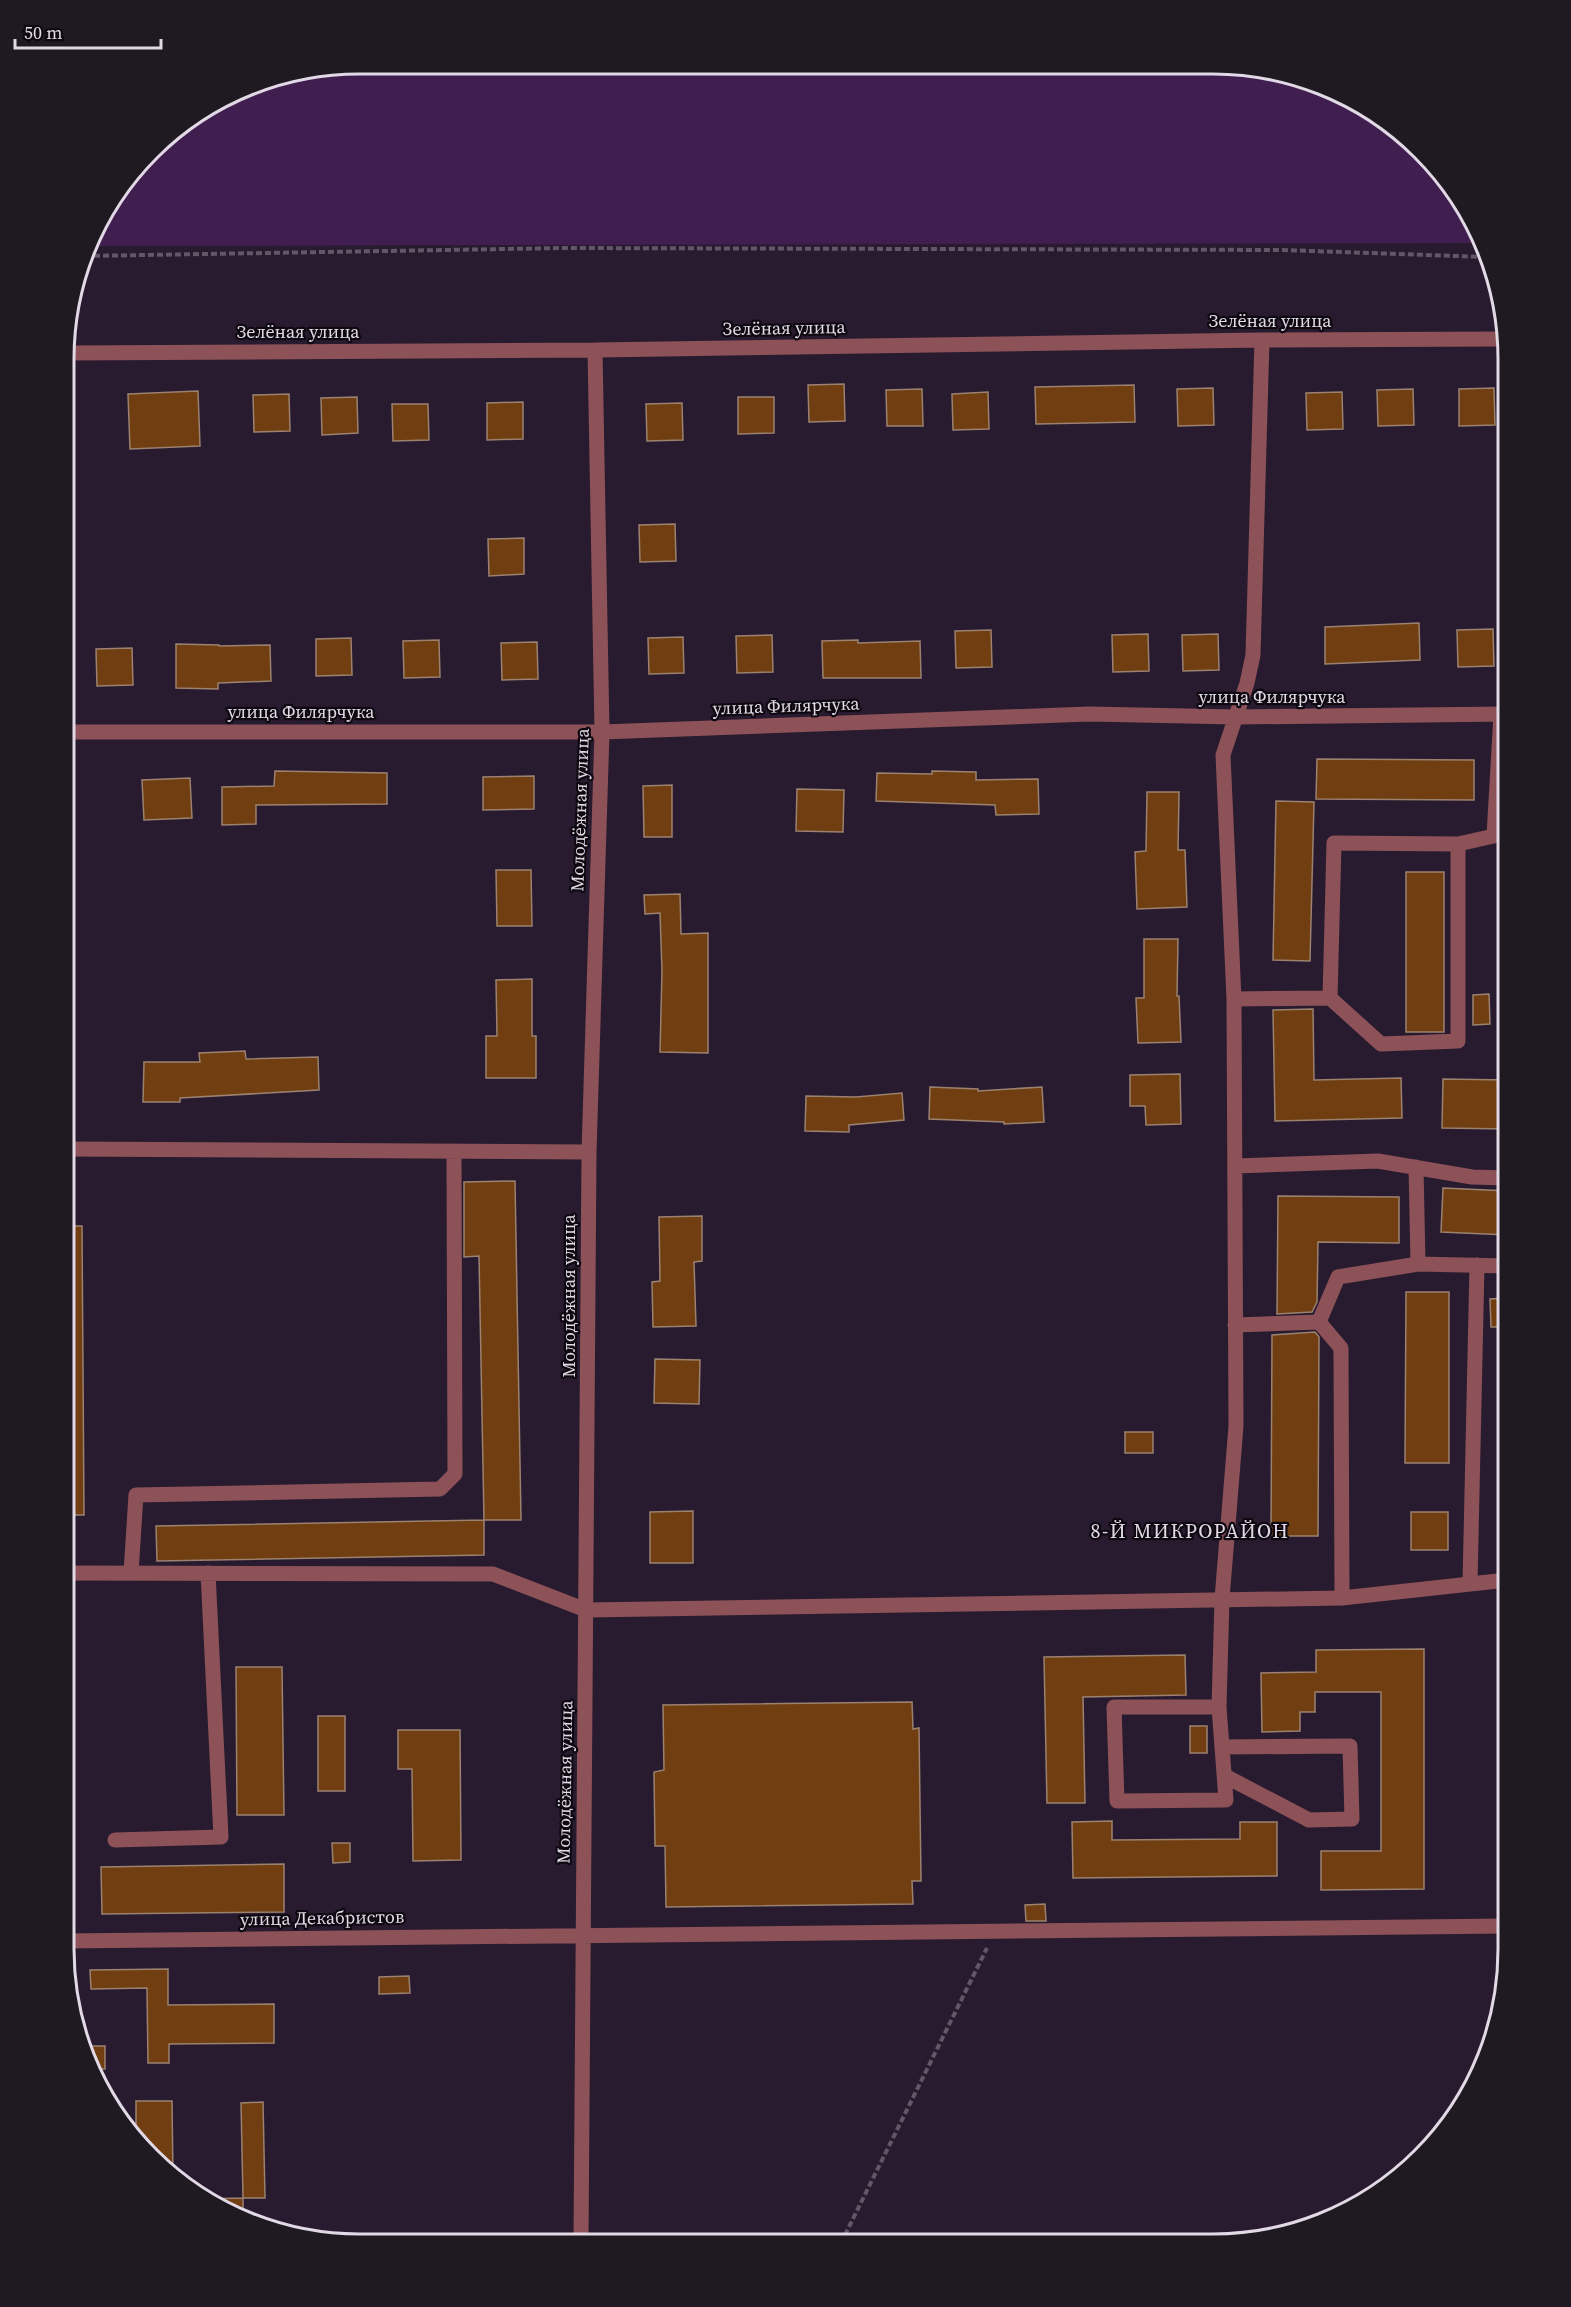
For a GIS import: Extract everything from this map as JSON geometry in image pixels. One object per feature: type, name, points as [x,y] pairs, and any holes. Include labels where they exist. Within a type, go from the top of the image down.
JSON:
[{"type":"street","name":"Зелёная улица","points":[[74,353],[596,350],[1262,340],[1497,339]]},
{"type":"street","points":[[1219,1707],[1114,1707],[1117,1801],[1226,1800],[1219,1707],[1222,1599],[1236,1426],[1234,999],[1223,755],[1247,683],[1253,655],[1262,340]]},
{"type":"street","name":"Молодёжная улица","points":[[581,2234],[589,1152],[602,732],[596,350]]},
{"type":"street","name":"улица Филярчука","points":[[74,732],[602,732],[1089,714],[1236,717],[1498,714]]},
{"type":"street","points":[[1330,998],[1334,843],[1458,844],[1494,836],[1498,792]]},
{"type":"street","points":[[1234,999],[1330,998],[1381,1044],[1458,1041],[1458,844]]},
{"type":"street","points":[[74,1149],[589,1152]]},
{"type":"street","points":[[131,1573],[136,1496],[440,1489],[455,1474],[454,1151]]},
{"type":"street","points":[[1234,1166],[1378,1161],[1472,1177],[1498,1178]]},
{"type":"street","points":[[1416,1167],[1418,1264]]},
{"type":"street","points":[[1319,1322],[1338,1276],[1418,1264],[1498,1266]]},
{"type":"street","points":[[1470,1584],[1477,1265]]},
{"type":"street","points":[[1235,1325],[1319,1322]]},
{"type":"street","points":[[1319,1322],[1341,1348],[1342,1598]]},
{"type":"street","points":[[74,1573],[493,1574],[586,1610],[1342,1598],[1498,1581]]},
{"type":"street","points":[[115,1840],[221,1837],[208,1573]]},
{"type":"street","points":[[1222,1747],[1350,1746],[1352,1819],[1309,1820],[1225,1776]]},
{"type":"street","name":"улица Декабристов","points":[[74,1941],[1498,1926]]},
{"type":"path","points":[[93,256],[588,248],[1283,250],[1479,257]]},
{"type":"path","points":[[845,2234],[995,1931]]},
{"type":"shaded area","points":[[340,74],[1231,74],[1250,76],[1286,83],[1322,95],[1371,121],[1386,132],[1414,157],[1439,185],[1450,200],[1473,243],[96,246],[121,200],[132,185],[157,157],[200,121],[249,95],[285,83]]},
{"type":"building","points":[[844,384],[845,421],[809,422],[808,385]]},
{"type":"building","points":[[1134,385],[1135,422],[1036,424],[1035,387]]},
{"type":"building","points":[[1213,388],[1214,425],[1178,426],[1177,389]]},
{"type":"building","points":[[1494,388],[1495,425],[1459,426],[1459,389]]},
{"type":"building","points":[[922,389],[923,426],[887,426],[886,390]]},
{"type":"building","points":[[1413,389],[1414,425],[1378,426],[1377,390]]},
{"type":"building","points":[[198,391],[200,446],[130,449],[128,394]]},
{"type":"building","points":[[988,392],[989,429],[953,430],[952,394]]},
{"type":"building","points":[[1342,392],[1343,429],[1307,430],[1306,393]]},
{"type":"building","points":[[289,394],[290,431],[254,432],[253,395]]},
{"type":"building","points":[[357,397],[358,433],[322,435],[321,398]]},
{"type":"building","points":[[738,397],[774,397],[774,433],[738,434]]},
{"type":"building","points":[[523,402],[523,439],[487,440],[487,403]]},
{"type":"building","points":[[682,403],[683,440],[647,441],[646,404]]},
{"type":"building","points":[[392,404],[428,404],[429,440],[393,441]]},
{"type":"building","points":[[675,524],[676,561],[640,562],[639,525]]},
{"type":"building","points":[[524,538],[524,574],[489,576],[488,539]]},
{"type":"building","points":[[1419,623],[1420,660],[1325,664],[1325,627]]},
{"type":"building","points":[[1493,629],[1494,666],[1458,667],[1457,630]]},
{"type":"building","points":[[991,630],[992,667],[956,668],[955,631]]},
{"type":"building","points":[[1148,634],[1149,671],[1113,672],[1112,635]]},
{"type":"building","points":[[1218,634],[1219,670],[1183,671],[1182,635]]},
{"type":"building","points":[[772,635],[773,672],[737,673],[736,636]]},
{"type":"building","points":[[683,637],[684,673],[649,674],[648,638]]},
{"type":"building","points":[[351,638],[352,675],[316,676],[316,639]]},
{"type":"building","points":[[439,640],[440,677],[404,678],[403,641]]},
{"type":"building","points":[[858,640],[858,643],[920,641],[921,678],[823,678],[822,641]]},
{"type":"building","points":[[537,642],[538,679],[502,680],[501,643]]},
{"type":"building","points":[[176,644],[270,645],[271,681],[218,683],[218,689],[176,688]]},
{"type":"building","points":[[132,648],[133,685],[97,686],[96,649]]},
{"type":"building","points":[[1317,759],[1474,760],[1474,800],[1316,799]]},
{"type":"building","points":[[275,771],[387,773],[387,804],[256,805],[256,824],[222,825],[222,787],[274,786]]},
{"type":"building","points":[[932,771],[976,772],[976,780],[1038,779],[1039,814],[996,815],[995,805],[876,801],[877,773],[932,774]]},
{"type":"building","points":[[534,776],[534,809],[483,810],[483,777]]},
{"type":"building","points":[[190,778],[192,818],[144,820],[142,780]]},
{"type":"building","points":[[672,785],[672,837],[644,837],[643,786]]},
{"type":"building","points":[[797,789],[844,790],[843,832],[796,831]]},
{"type":"building","points":[[1147,792],[1179,792],[1178,850],[1185,850],[1187,907],[1137,909],[1135,852],[1146,851]]},
{"type":"building","points":[[1276,801],[1314,802],[1310,961],[1273,960]]},
{"type":"building","points":[[496,870],[531,870],[532,926],[497,926]]},
{"type":"building","points":[[1406,872],[1444,872],[1444,1032],[1406,1032]]},
{"type":"building","points":[[680,894],[681,934],[708,933],[708,1053],[660,1052],[662,971],[660,913],[645,914],[644,895]]},
{"type":"building","points":[[1144,939],[1178,939],[1177,996],[1179,996],[1181,1042],[1138,1043],[1136,998],[1144,998]]},
{"type":"building","points":[[532,979],[532,1036],[536,1036],[536,1078],[486,1078],[486,1036],[497,1036],[496,980]]},
{"type":"building","points":[[1489,994],[1490,1024],[1473,1025],[1473,995]]},
{"type":"building","points":[[1313,1009],[1314,1080],[1401,1078],[1402,1118],[1275,1121],[1273,1010]]},
{"type":"building","points":[[245,1051],[246,1059],[318,1057],[319,1090],[180,1098],[180,1102],[143,1102],[144,1062],[200,1062],[199,1053]]},
{"type":"building","points":[[1180,1074],[1181,1124],[1146,1125],[1145,1106],[1130,1106],[1130,1075]]},
{"type":"building","points":[[1443,1079],[1498,1080],[1498,1129],[1442,1128]]},
{"type":"building","points":[[930,1087],[978,1089],[978,1091],[1042,1087],[1044,1122],[1004,1124],[1004,1122],[929,1119]]},
{"type":"building","points":[[902,1093],[904,1120],[849,1125],[849,1132],[805,1131],[806,1096],[856,1097]]},
{"type":"building","points":[[515,1181],[521,1520],[484,1520],[479,1256],[464,1257],[464,1182]]},
{"type":"building","points":[[1443,1188],[1498,1191],[1498,1235],[1441,1232]]},
{"type":"building","points":[[1278,1196],[1399,1197],[1399,1243],[1318,1242],[1317,1302],[1312,1312],[1277,1314]]},
{"type":"building","points":[[702,1216],[702,1261],[694,1262],[696,1326],[653,1327],[652,1282],[660,1281],[659,1217]]},
{"type":"building","points":[[74,1226],[82,1226],[84,1515],[74,1515]]},
{"type":"building","points":[[1406,1292],[1449,1292],[1449,1463],[1405,1463]]},
{"type":"building","points":[[1498,1298],[1498,1327],[1491,1327],[1490,1299]]},
{"type":"building","points":[[1315,1332],[1319,1337],[1318,1536],[1271,1536],[1272,1335]]},
{"type":"building","points":[[655,1359],[700,1360],[699,1404],[654,1403]]},
{"type":"building","points":[[1125,1432],[1153,1432],[1153,1453],[1125,1453]]},
{"type":"building","points":[[693,1511],[693,1563],[650,1563],[650,1512]]},
{"type":"building","points":[[1411,1512],[1448,1512],[1448,1550],[1411,1550]]},
{"type":"building","points":[[484,1520],[484,1555],[157,1561],[156,1526]]},
{"type":"building","points":[[1424,1649],[1424,1889],[1321,1890],[1321,1851],[1381,1851],[1381,1692],[1315,1692],[1315,1712],[1300,1712],[1300,1731],[1262,1732],[1261,1673],[1316,1672],[1316,1650]]},
{"type":"building","points":[[1185,1655],[1186,1695],[1083,1697],[1085,1803],[1047,1803],[1044,1657]]},
{"type":"building","points":[[236,1667],[282,1667],[284,1815],[237,1815]]},
{"type":"building","points":[[912,1702],[913,1729],[919,1728],[921,1881],[912,1881],[913,1904],[666,1907],[665,1846],[655,1846],[654,1772],[664,1770],[663,1705]]},
{"type":"building","points":[[318,1716],[345,1716],[345,1791],[318,1791]]},
{"type":"building","points":[[1190,1726],[1207,1726],[1207,1753],[1190,1753]]},
{"type":"building","points":[[398,1730],[460,1730],[461,1860],[413,1861],[412,1769],[398,1769]]},
{"type":"building","points":[[1112,1821],[1112,1840],[1240,1839],[1240,1822],[1277,1822],[1277,1876],[1073,1878],[1072,1822]]},
{"type":"building","points":[[332,1843],[350,1843],[350,1862],[333,1863]]},
{"type":"building","points":[[284,1864],[284,1912],[102,1914],[101,1867]]},
{"type":"building","points":[[1045,1904],[1046,1921],[1026,1921],[1025,1905]]},
{"type":"building","points":[[168,1969],[168,2005],[274,2004],[274,2043],[169,2044],[169,2063],[148,2063],[147,1988],[91,1989],[90,1970]]},
{"type":"building","points":[[409,1976],[410,1993],[379,1994],[379,1977]]},
{"type":"building","points":[[91,2046],[105,2046],[105,2069],[100,2069]]},
{"type":"building","points":[[136,2101],[172,2101],[173,2165],[157,2150],[136,2127]]},
{"type":"building","points":[[263,2102],[265,2198],[243,2198],[241,2103]]},
{"type":"building","points":[[243,2198],[243,2209],[232,2204],[222,2199]]},
{"type":"district","name":"8-Й МИКРОРАЙОН","points":[[1190,1531]]}]
